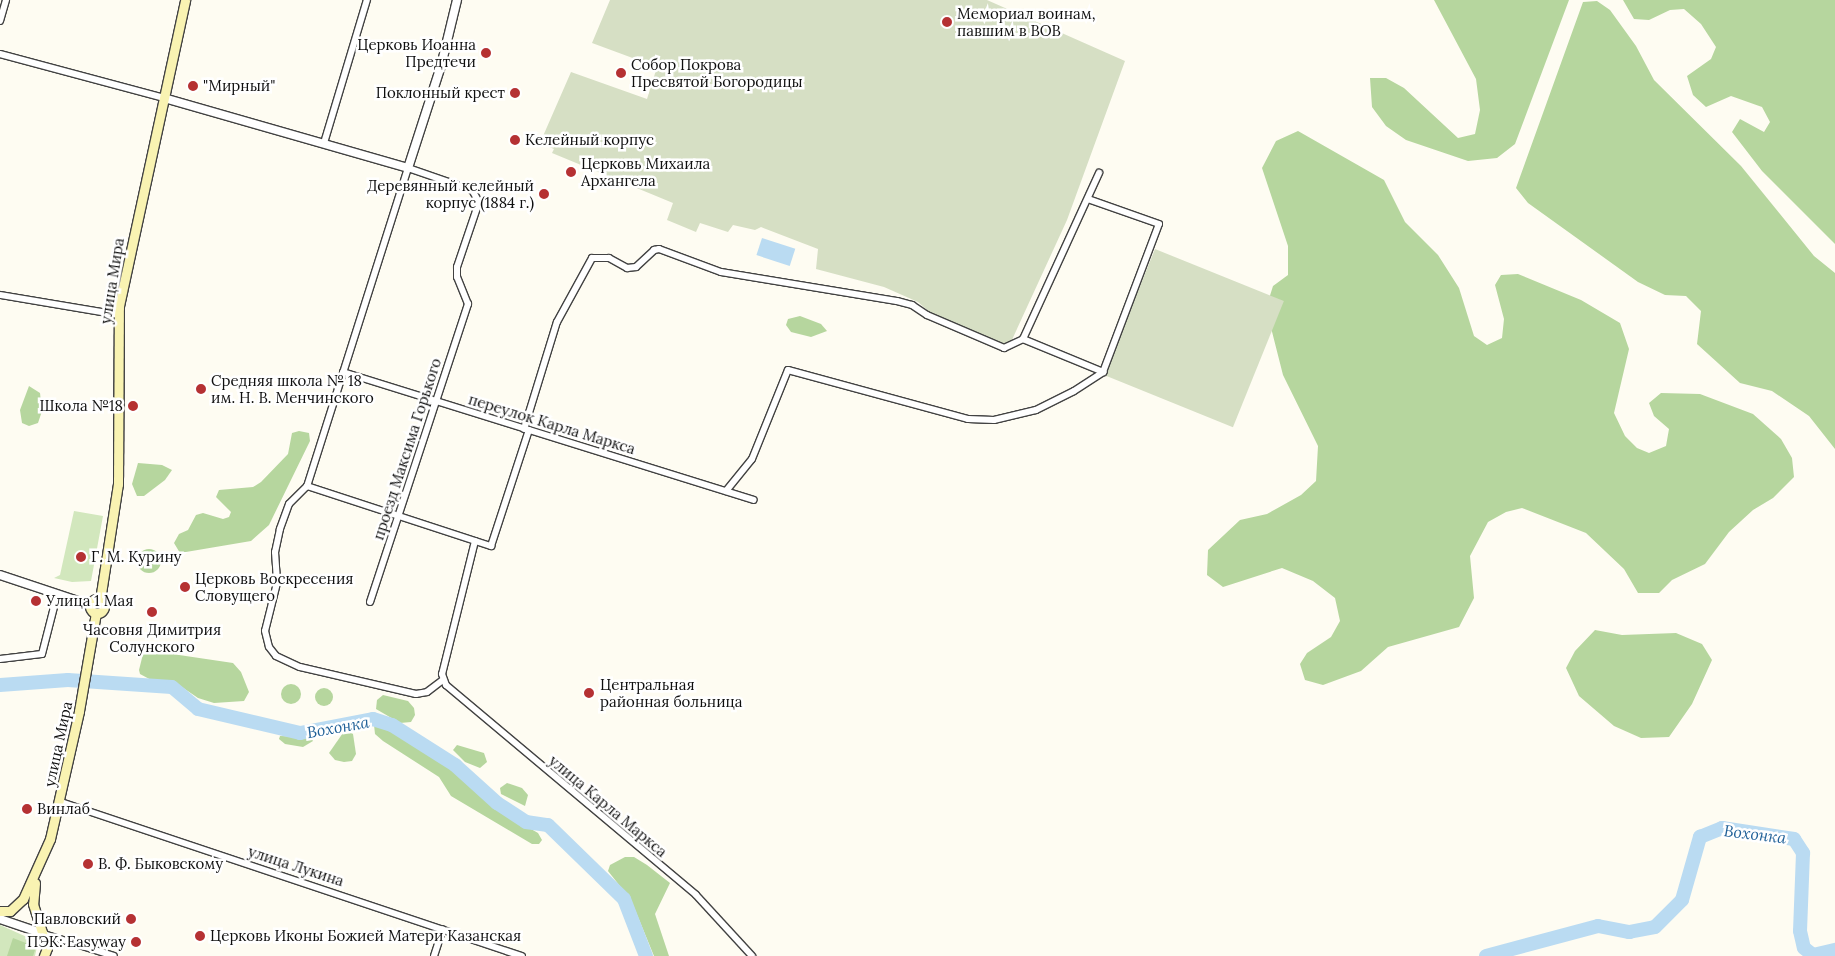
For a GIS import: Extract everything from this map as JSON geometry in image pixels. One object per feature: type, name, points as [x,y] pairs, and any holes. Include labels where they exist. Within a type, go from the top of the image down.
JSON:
[{"type":"main road","name":"улица Мира","points":[[35,878],[61,802],[96,613],[104,608],[100,600],[118,484],[119,315],[123,280],[184,0]]},
{"type":"main road","points":[[96,613],[90,605],[94,600],[100,600]]},
{"type":"main road","points":[[0,911],[18,907],[35,878]]},
{"type":"main road","points":[[35,878],[33,904],[47,948],[44,956]]},
{"type":"street","points":[[0,21],[6,0]]},
{"type":"street","points":[[324,143],[367,0]]},
{"type":"street","points":[[457,0],[441,66],[307,486],[289,504],[280,529],[275,552],[277,583],[265,631],[269,647],[276,656],[300,667],[416,694],[427,692],[443,680],[442,674],[475,541]]},
{"type":"street","points":[[0,54],[164,98],[408,168]]},
{"type":"street","name":"проезд Максима Горького","points":[[370,602],[468,304],[456,277],[456,267],[471,229],[478,196],[472,190],[408,168]]},
{"type":"street","points":[[307,486],[491,546],[557,322],[592,258],[609,258],[627,268],[636,267],[654,250],[659,249],[721,272],[912,305],[927,315],[1004,348],[1024,339],[1099,173]]},
{"type":"street","points":[[726,491],[752,459],[788,370],[968,419],[994,420],[1036,410],[1074,391],[1103,372],[1159,224],[1088,199]]},
{"type":"street","points":[[0,295],[119,315]]},
{"type":"street","points":[[1024,339],[1103,372]]},
{"type":"street","name":"переулок Карла Маркса","points":[[343,372],[754,500]]},
{"type":"street","points":[[0,576],[90,605]]},
{"type":"street","points":[[0,659],[42,654],[57,595]]},
{"type":"street","name":"улица Карла Маркса","points":[[443,680],[460,701],[707,904],[752,956]]},
{"type":"street","name":"улица Лукина","points":[[61,802],[522,956]]},
{"type":"street","points":[[0,919],[114,956]]},
{"type":"street","points":[[434,956],[443,930]]},
{"type":"green space","points":[[610,0],[987,0],[1125,61],[1067,220],[1011,342],[1003,344],[933,315],[918,302],[884,287],[816,269],[818,249],[761,227],[755,230],[733,225],[728,232],[700,223],[696,232],[667,220],[673,203],[552,153],[554,149],[540,143],[571,72],[647,99],[657,67],[592,43]]},
{"type":"green space","points":[[1434,0],[1569,0],[1515,144],[1497,158],[1468,161],[1406,140],[1386,126],[1372,107],[1370,78],[1386,78],[1404,88],[1458,138],[1475,134],[1480,110],[1476,79]]},
{"type":"green space","points":[[1623,0],[1835,0],[1835,244],[1762,171],[1732,132],[1740,119],[1764,132],[1770,122],[1762,107],[1731,96],[1706,107],[1693,95],[1687,76],[1711,59],[1716,47],[1701,24],[1684,9],[1670,10],[1649,20],[1634,19]]},
{"type":"green space","points":[[1597,1],[1610,10],[1636,46],[1654,80],[1741,166],[1814,256],[1835,273],[1835,449],[1809,416],[1772,391],[1740,383],[1697,344],[1701,311],[1686,296],[1665,295],[1638,282],[1528,203],[1516,188],[1583,2]]},
{"type":"green space","points":[[1298,131],[1384,180],[1405,222],[1438,255],[1459,288],[1474,336],[1487,345],[1502,338],[1504,319],[1495,285],[1501,275],[1518,274],[1581,300],[1620,323],[1629,349],[1614,413],[1625,436],[1637,448],[1649,453],[1666,446],[1669,429],[1654,416],[1649,403],[1661,393],[1700,394],[1753,414],[1781,439],[1792,458],[1794,477],[1773,498],[1753,510],[1729,532],[1705,564],[1672,580],[1659,593],[1638,593],[1624,569],[1586,533],[1522,508],[1506,512],[1488,522],[1470,556],[1474,598],[1459,627],[1388,647],[1361,671],[1323,685],[1305,680],[1300,664],[1307,653],[1331,637],[1340,621],[1335,598],[1313,581],[1282,568],[1223,587],[1207,575],[1208,550],[1240,520],[1267,514],[1301,495],[1316,481],[1318,446],[1283,375],[1266,308],[1273,286],[1288,275],[1288,246],[1262,168],[1276,141]]},
{"type":"green space","points":[[1155,249],[1284,301],[1233,427],[1104,375]]},
{"type":"green space","points":[[800,316],[821,324],[827,331],[811,337],[791,332],[786,325],[788,319]]},
{"type":"green space","points":[[29,386],[40,393],[42,411],[38,423],[29,426],[22,423],[20,410]]},
{"type":"green space","points":[[299,431],[309,433],[310,441],[269,525],[251,541],[180,553],[174,543],[179,534],[188,530],[196,515],[203,513],[223,519],[229,517],[231,512],[216,497],[219,490],[253,487],[261,482],[288,454],[292,433]]},
{"type":"green space","points":[[138,463],[162,465],[172,470],[165,480],[144,496],[137,496],[132,484]]},
{"type":"green space","points":[[74,511],[103,516],[91,581],[72,582],[54,578],[60,575]]},
{"type":"green space","points":[[149,549],[154,550],[160,556],[160,566],[154,572],[149,573],[144,572],[138,566],[137,561],[138,556],[144,550]]},
{"type":"green space","points":[[1595,630],[1622,635],[1676,633],[1702,644],[1712,660],[1692,704],[1669,737],[1641,738],[1614,726],[1579,696],[1566,668],[1575,651]]},
{"type":"green space","points":[[152,651],[233,663],[241,672],[249,692],[244,701],[214,703],[198,698],[176,683],[153,681],[140,674],[139,670],[143,654]]},
{"type":"green space","points":[[287,684],[295,684],[301,690],[301,698],[295,704],[287,704],[281,698],[281,690]]},
{"type":"green space","points":[[324,688],[330,691],[333,697],[330,703],[324,706],[318,703],[315,697],[318,691]]},
{"type":"green space","points":[[383,695],[408,701],[414,708],[415,715],[411,722],[400,723],[376,709],[377,700]]},
{"type":"green space","points":[[374,725],[391,729],[445,764],[500,811],[538,833],[542,840],[539,844],[532,844],[451,796],[439,777],[375,734]]},
{"type":"green space","points":[[345,730],[353,734],[356,754],[352,761],[344,762],[335,760],[329,753]]},
{"type":"green space","points":[[280,736],[310,737],[313,741],[303,747],[285,744],[279,739]]},
{"type":"green space","points":[[457,745],[484,753],[487,762],[480,768],[465,762],[453,750]]},
{"type":"green space","points":[[507,783],[522,788],[528,795],[525,806],[501,794],[500,788]]},
{"type":"green space","points":[[625,857],[634,857],[670,883],[655,914],[669,956],[654,956],[631,900],[608,871],[610,865]]},
{"type":"green space","points":[[0,925],[38,942],[35,956],[0,956]]},
{"type":"green space","points":[[13,938],[36,947],[33,956],[7,956]]},
{"type":"water","points":[[762,238],[795,249],[790,266],[756,255]]},
{"type":"waterway","name":"Вохонка","points":[[0,685],[68,680],[172,687],[198,709],[300,733],[373,719],[392,725],[455,765],[497,803],[526,822],[548,825],[624,899],[646,956]]},
{"type":"waterway","name":"Вохонка","points":[[1486,956],[1598,926],[1629,932],[1655,927],[1682,900],[1700,837],[1722,828],[1794,839],[1803,853],[1800,931],[1804,948],[1813,955],[1835,950]]},
{"type":"place","name":"Мемориал воинам, павшим в ВОВ","points":[[947,22]]},
{"type":"place","name":"Церковь Иоанна Предтечи","points":[[486,53]]},
{"type":"place","name":"Собор Покрова Пресвятой Богородицы","points":[[621,73]]},
{"type":"place","name":"\"Мирный\"","points":[[193,86]]},
{"type":"place","name":"Поклонный крест","points":[[515,93]]},
{"type":"place","name":"Келейный корпус","points":[[515,140]]},
{"type":"place","name":"Церковь Михаила Архангела","points":[[571,172]]},
{"type":"place","name":"Деревянный келейный корпус (1884 г.)","points":[[544,194]]},
{"type":"place","name":"Средняя школа № 18 им. Н. В. Менчинского","points":[[201,389]]},
{"type":"place","name":"Школа №18","points":[[133,406]]},
{"type":"place","name":"Г. М. Курину","points":[[81,557]]},
{"type":"place","name":"Церковь Воскресения Словущего","points":[[185,587]]},
{"type":"place","name":"Улица 1 Мая","points":[[36,601]]},
{"type":"place","name":"Часовня Димитрия Солунского","points":[[152,612]]},
{"type":"place","name":"Центральная районная больница","points":[[589,693]]},
{"type":"place","name":"Винлаб","points":[[27,809]]},
{"type":"place","name":"В. Ф. Быковскому","points":[[88,864]]},
{"type":"place","name":"Павловский","points":[[131,919]]},
{"type":"place","name":"Церковь Иконы Божией Матери Казанская","points":[[200,936]]},
{"type":"place","name":"ПЭК: Easyway","points":[[136,942]]}]
